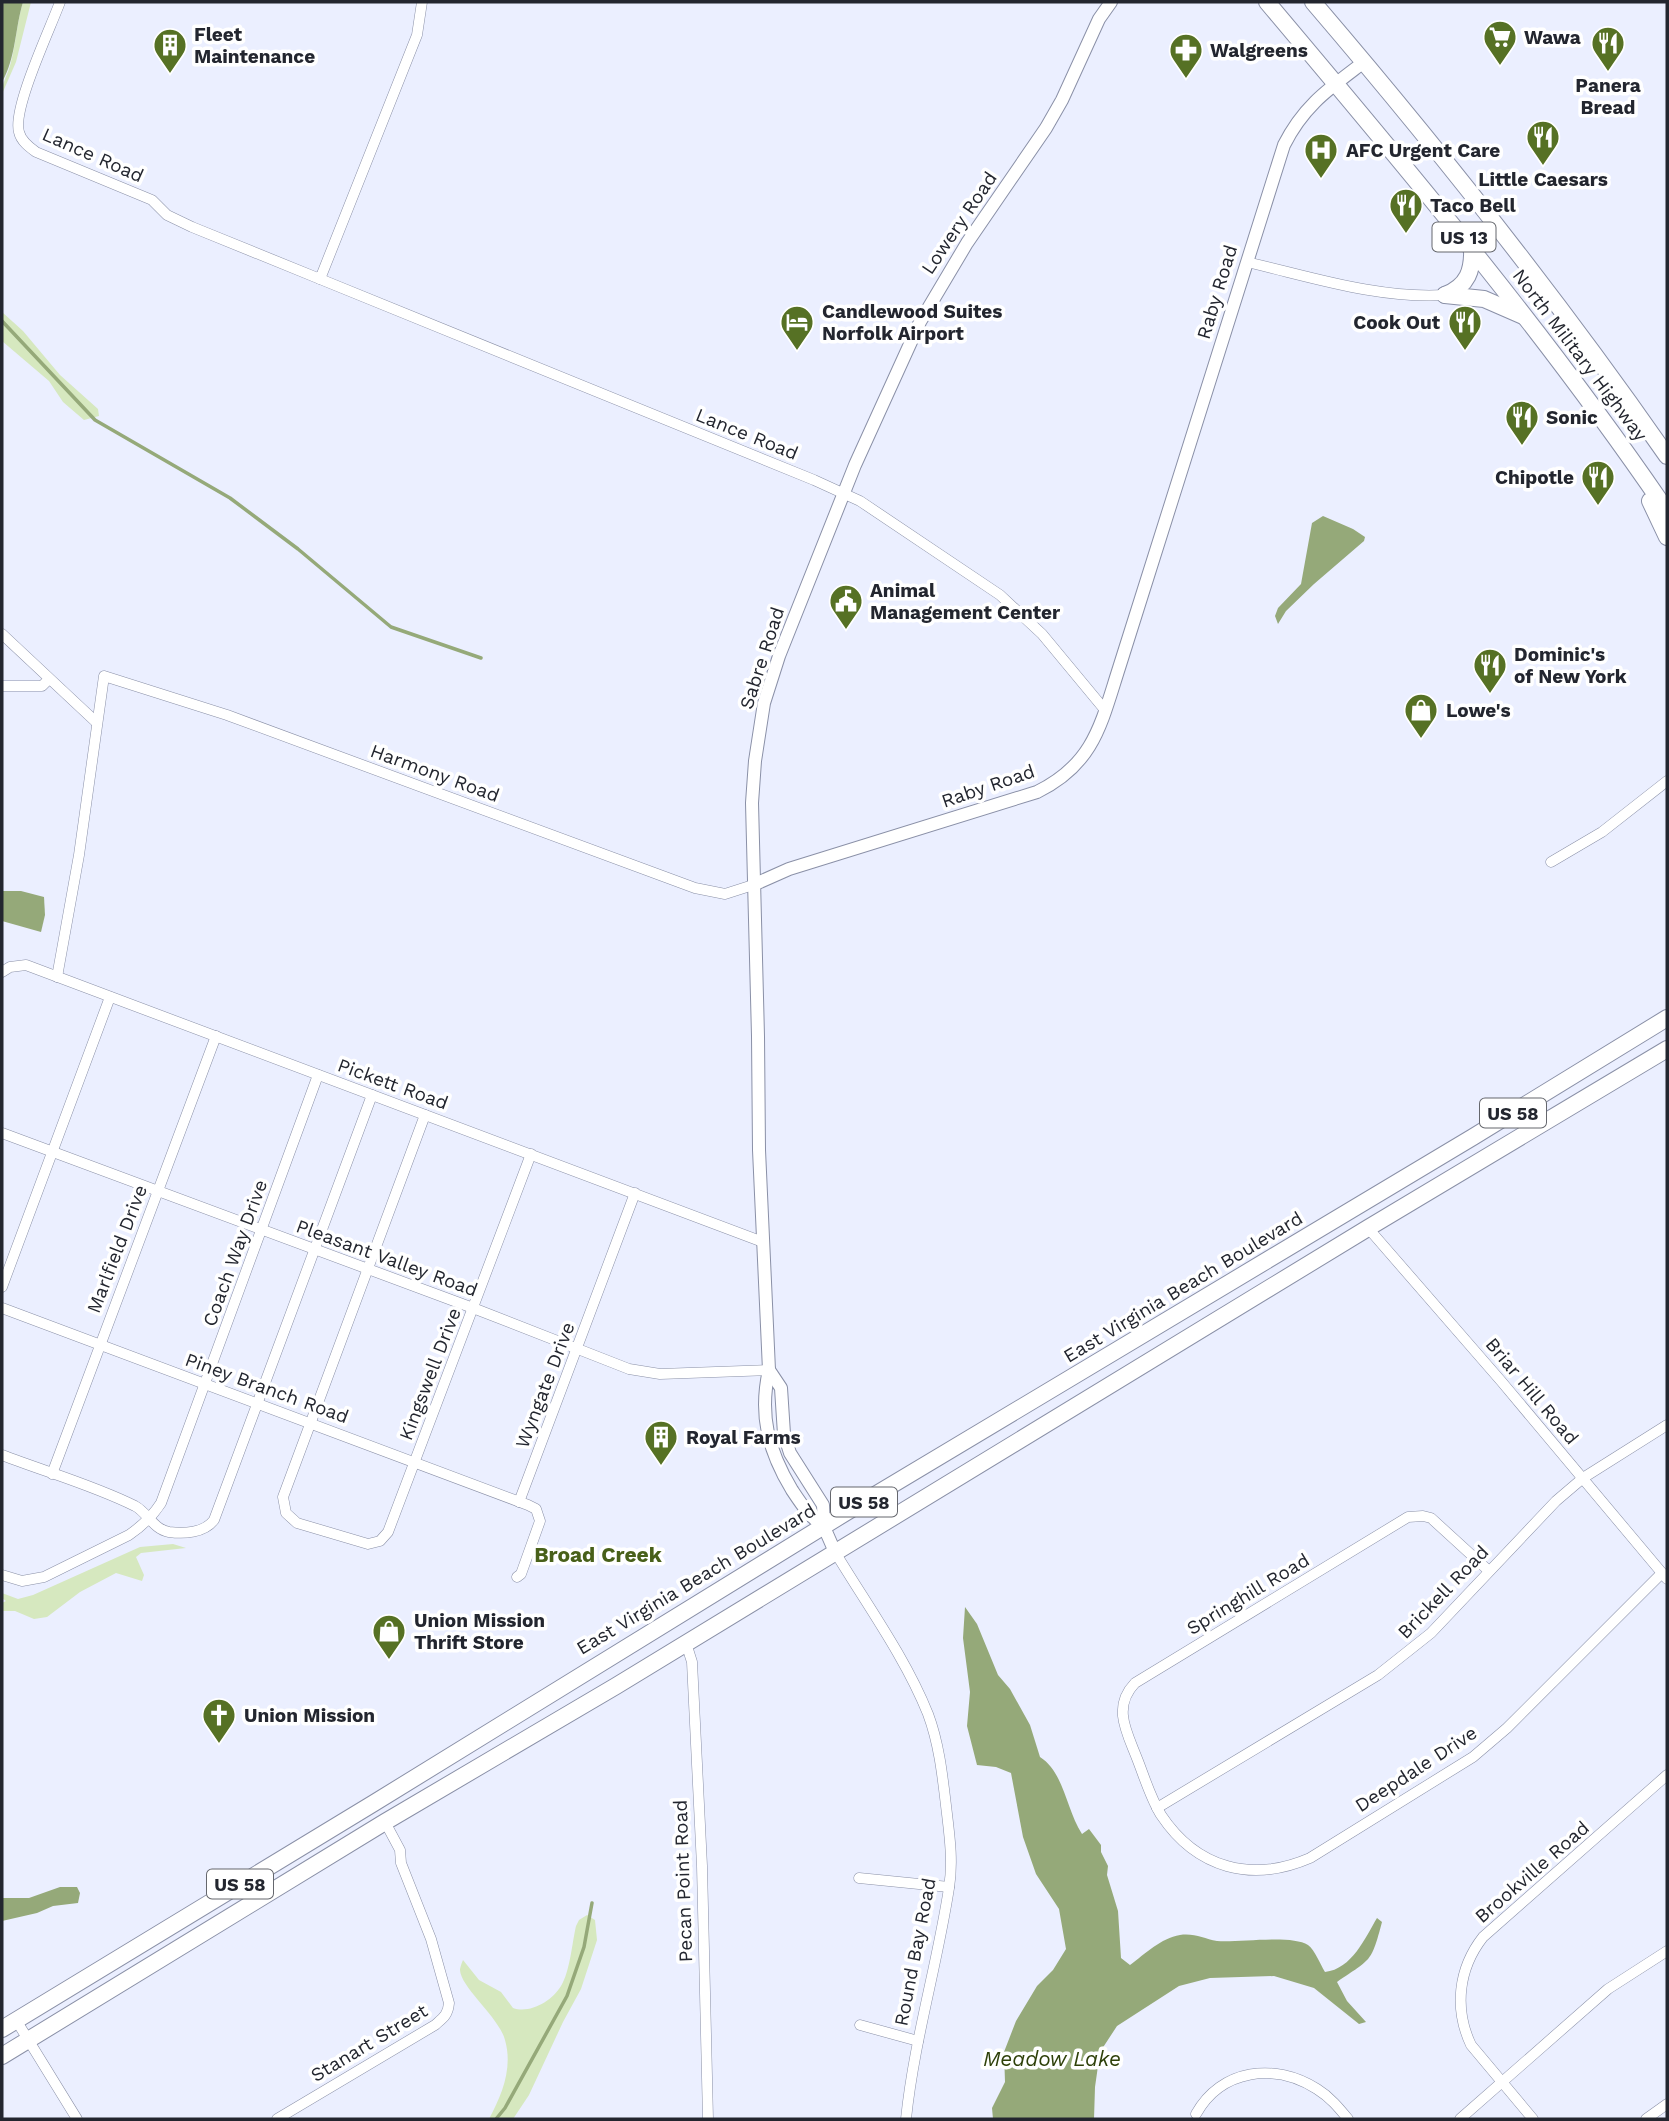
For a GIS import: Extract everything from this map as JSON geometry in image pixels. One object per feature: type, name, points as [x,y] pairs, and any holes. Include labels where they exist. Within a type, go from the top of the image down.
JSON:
[{"type":"main road","name":"North Military Highway","points":[[1266,2],[1472,247],[1528,318],[1667,511]]},
{"type":"main road","name":"North Military Highway","points":[[1313,2],[1516,249],[1667,456]]},
{"type":"main road","points":[[1445,295],[1454,291],[1468,278],[1472,247]]},
{"type":"main road","points":[[1445,295],[1484,299],[1528,318]]},
{"type":"main road","points":[[1647,426],[1667,438]]},
{"type":"main road","points":[[1626,451],[1667,537]]},
{"type":"main road","name":"East Virginia Beach Boulevard","points":[[2,2029],[824,1527],[1474,1137],[1667,1018]]},
{"type":"main road","name":"US 58","points":[[2,2056],[1667,1049]]},
{"type":"street","name":"Lance Road","points":[[61,2],[20,107],[18,131],[27,145],[36,152],[152,200],[167,215],[192,228],[844,493],[870,507],[1000,594],[1042,634],[1105,710]]},
{"type":"street","points":[[320,279],[417,35],[422,2]]},
{"type":"street","name":"Lowery Road","points":[[1098,2],[1099,19]]},
{"type":"street","name":"Lowery Road","points":[[844,493],[920,322],[967,243],[1046,128],[1062,100],[1099,19],[1111,2]]},
{"type":"street","name":"Raby Road","points":[[753,885],[789,869],[1037,792],[1055,783],[1080,762],[1105,710],[1169,515],[1284,145],[1293,127],[1311,103],[1364,62]]},
{"type":"street","points":[[1247,262],[1379,292],[1413,296],[1445,295]]},
{"type":"street","name":"Sabre Road","points":[[753,885],[752,803],[764,704],[779,656],[844,493]]},
{"type":"street","points":[[2,634],[96,722],[79,855],[57,977]]},
{"type":"street","name":"Harmony Road","points":[[96,722],[104,676],[227,715],[695,888],[725,894],[753,885]]},
{"type":"street","points":[[2,686],[42,686],[50,679]]},
{"type":"street","points":[[1551,862],[1602,832],[1667,781]]},
{"type":"street","points":[[753,885],[769,1370],[781,1388],[784,1434],[790,1453],[823,1505],[824,1527]]},
{"type":"street","name":"Pickett Road","points":[[6,970],[26,965],[763,1242]]},
{"type":"street","points":[[2,1287],[110,997]]},
{"type":"street","name":"Marlfield Drive","points":[[52,1474],[216,1036]]},
{"type":"street","name":"Coach Way Drive","points":[[150,1519],[161,1503],[318,1075]]},
{"type":"street","points":[[2,1455],[137,1507],[160,1528],[169,1532],[204,1530],[209,1526],[214,1520],[258,1404],[372,1095]]},
{"type":"street","points":[[310,1422],[425,1115]]},
{"type":"street","name":"Pleasant Valley Road","points":[[2,1133],[641,1372],[660,1374],[769,1370]]},
{"type":"street","name":"Kingswell Drive","points":[[310,1422],[283,1497],[286,1513],[297,1523],[373,1544],[385,1537],[415,1464],[531,1154]]},
{"type":"street","name":"Wyngate Drive","points":[[519,1502],[635,1193]]},
{"type":"street","name":"Briar Hill Road","points":[[1368,1228],[1665,1576]]},
{"type":"street","name":"Piney Branch Road","points":[[2,1308],[519,1502]]},
{"type":"street","name":"Brickell Road","points":[[1157,1808],[1378,1675],[1431,1633],[1548,1509],[1583,1478],[1667,1425]]},
{"type":"street","points":[[517,1577],[521,1574],[540,1521],[536,1509],[519,1502]]},
{"type":"street","name":"Springhill Road","points":[[1157,1808],[1121,1715],[1123,1698],[1135,1683],[1408,1517],[1431,1518],[1489,1571]]},
{"type":"street","points":[[2,1575],[22,1581],[44,1577],[129,1535],[150,1519]]},
{"type":"street","name":"Round Bay Road","points":[[824,1527],[835,1552],[904,1666],[928,1716],[936,1743],[944,1790],[950,1842],[949,1887],[918,2041],[906,2119]]},
{"type":"street","name":"Deepdale Drive","points":[[1157,1808],[1184,1843],[1214,1862],[1229,1868],[1265,1871],[1295,1864],[1473,1757],[1507,1728],[1665,1576]]},
{"type":"street","name":"Pecan Point Road","points":[[685,1643],[692,1662],[702,1866],[708,2119]]},
{"type":"street","name":"Brookville Road","points":[[1533,2119],[1471,2045],[1461,2019],[1463,1977],[1475,1948],[1483,1937],[1667,1775]]},
{"type":"street","name":"Stanart Street","points":[[276,2119],[435,2025],[445,2017],[448,2010],[449,2003],[431,1939],[401,1863],[400,1850],[385,1822]]},
{"type":"street","points":[[859,1878],[949,1887]]},
{"type":"street","points":[[1460,2119],[1608,1989],[1667,1951]]},
{"type":"street","points":[[16,2020],[77,2119]]},
{"type":"street","points":[[860,2025],[918,2041]]},
{"type":"street","points":[[1196,2114],[1202,2102],[1223,2084],[1248,2074],[1271,2073],[1293,2077],[1317,2089],[1330,2098],[1348,2119]]},
{"type":"street","points":[[1646,2119],[1667,2104]]},
{"type":"shaded area","points":[[23,2],[31,2],[16,62],[2,94],[11,62]]},
{"type":"shaded area","points":[[2,312],[23,331],[60,375],[98,409],[99,416],[84,420],[63,402],[49,381],[2,341]]},
{"type":"shaded area","points":[[173,1544],[186,1548],[141,1553],[136,1557],[144,1575],[142,1581],[116,1573],[80,1592],[47,1617],[34,1619],[15,1611],[2,1611],[2,1603],[6,1601],[2,1598],[2,1593],[18,1599],[33,1595],[140,1547]]},
{"type":"shaded area","points":[[587,1915],[595,1920],[597,1940],[581,1989],[529,2095],[513,2119],[489,2119],[505,2081],[507,2050],[496,2022],[462,1977],[460,1970],[463,1960],[479,1980],[501,1992],[513,2008],[533,2008],[546,2001],[561,1986],[569,1965],[576,1926],[579,1920]]},
{"type":"water","points":[[2,2],[23,2],[10,63],[2,82]]},
{"type":"water","points":[[1323,516],[1353,529],[1365,537],[1364,541],[1286,611],[1278,624],[1275,616],[1278,608],[1301,584],[1312,523]]},
{"type":"water","points":[[2,891],[21,891],[44,897],[45,915],[41,932],[2,921]]},
{"type":"water","name":"Meadow Lake","points":[[965,1607],[977,1624],[998,1675],[1010,1689],[1030,1725],[1040,1757],[1060,1781],[1082,1834],[1089,1829],[1101,1845],[1118,1911],[1121,1958],[1130,1965],[1160,1943],[1180,1935],[1195,1935],[1217,1941],[1277,1939],[1300,1942],[1311,1947],[1325,1972],[1334,1970],[1350,1959],[1377,1918],[1382,1922],[1372,1953],[1364,1963],[1337,1982],[1347,2001],[1366,2022],[1359,2024],[1314,1988],[1274,1976],[1210,1978],[1179,1986],[1117,2026],[1100,2052],[1094,2119],[993,2119],[992,2108],[1005,2082],[1004,2052],[1016,2021],[1037,1986],[1053,1970],[1066,1949],[1059,1909],[1036,1874],[1023,1837],[1011,1773],[996,1767],[977,1765],[967,1726],[970,1692],[963,1638]]},
{"type":"water","points":[[60,1887],[77,1887],[80,1893],[78,1903],[53,1906],[37,1913],[2,1921],[2,1898],[29,1898]]},
{"type":"waterway","points":[[2,321],[95,420],[230,498],[298,549],[391,627],[481,658]]},
{"type":"waterway","points":[[496,2119],[505,2108],[567,1996],[584,1947],[592,1903]]},
{"type":"place","name":"Wawa","points":[[1500,67]]},
{"type":"place","name":"Panera Bread","points":[[1608,73]]},
{"type":"place","name":"Fleet Maintenance","points":[[170,75]]},
{"type":"place","name":"Walgreens","points":[[1186,80]]},
{"type":"place","name":"Little Caesars","points":[[1543,167]]},
{"type":"place","name":"AFC Urgent Care","points":[[1321,180]]},
{"type":"place","name":"Taco Bell","points":[[1406,235]]},
{"type":"place","name":"Candlewood Suites Norfolk Airport","points":[[797,352]]},
{"type":"place","name":"Cook Out","points":[[1465,352]]},
{"type":"place","name":"Sonic","points":[[1522,447]]},
{"type":"place","name":"Chipotle","points":[[1598,507]]},
{"type":"place","name":"Animal Management Center","points":[[846,631]]},
{"type":"place","name":"Dominic's of New York","points":[[1490,695]]},
{"type":"place","name":"Lowe's","points":[[1421,740]]},
{"type":"place","name":"Royal Farms","points":[[661,1467]]},
{"type":"place","name":"Union Mission Thrift Store","points":[[389,1661]]},
{"type":"place","name":"Union Mission","points":[[219,1745]]},
{"type":"district","name":"Broad Creek","points":[[598,1554]]}]
